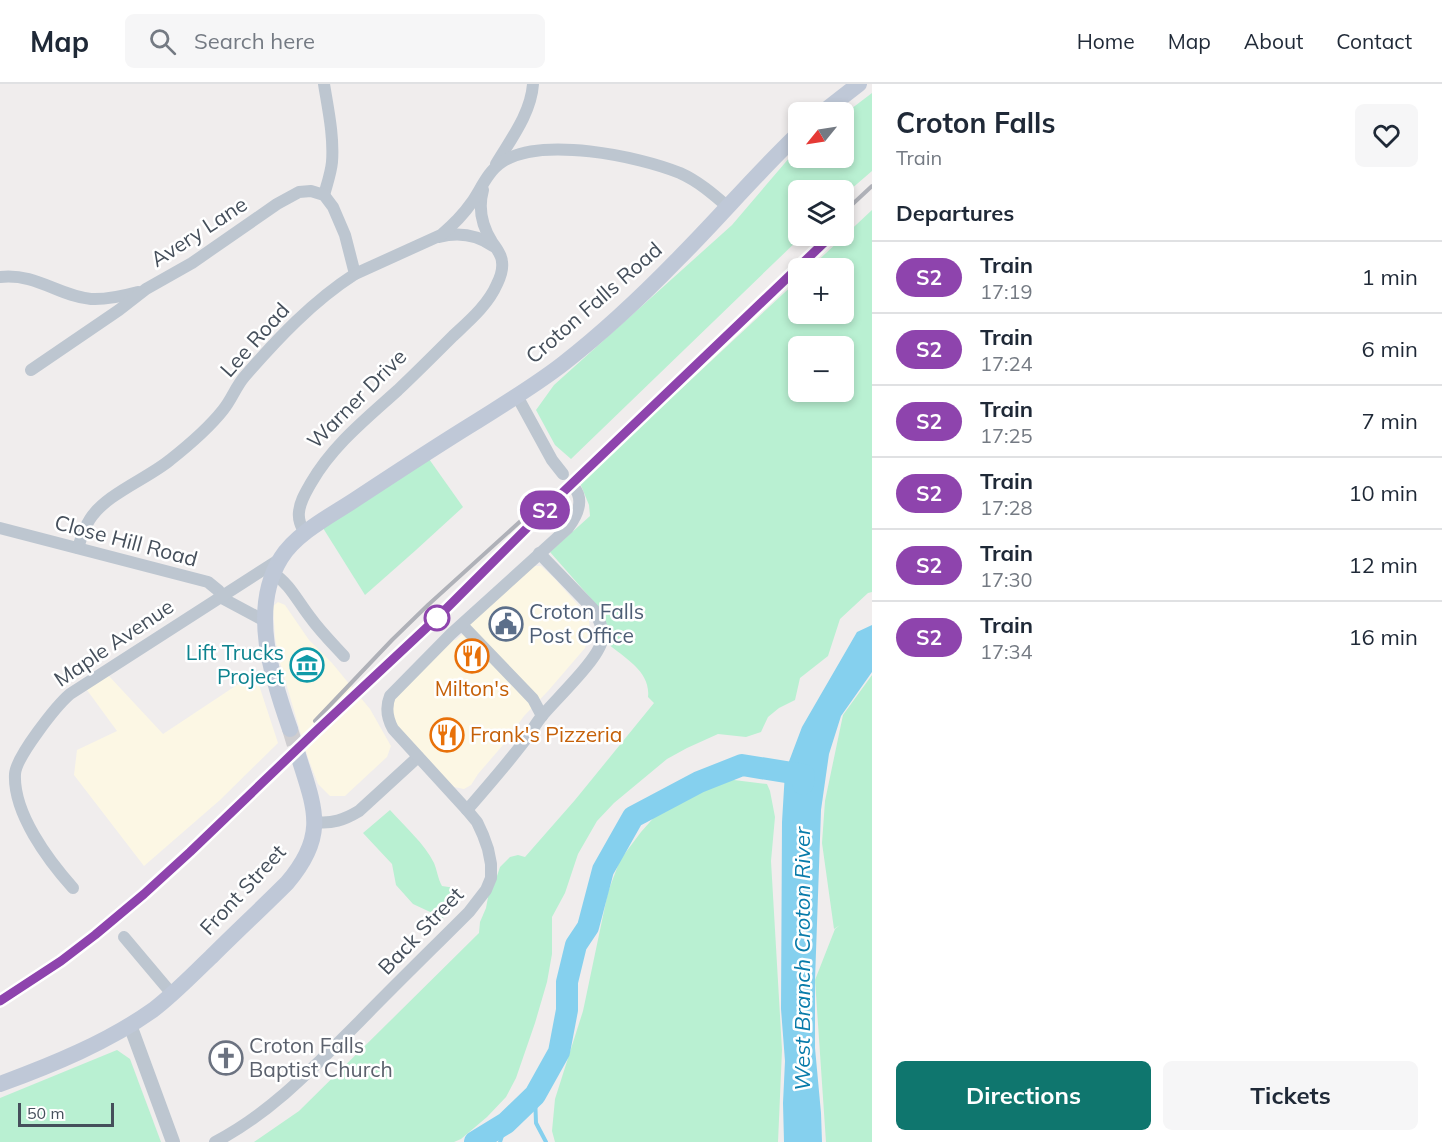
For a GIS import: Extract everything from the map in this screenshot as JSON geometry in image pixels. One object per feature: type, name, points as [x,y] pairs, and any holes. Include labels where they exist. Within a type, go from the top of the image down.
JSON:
[{"type":"main road","points":[[836,102],[860,84]]},
{"type":"main road","name":"Croton Falls Road","points":[[305,534],[423,455],[517,396],[562,364],[606,328],[672,265],[788,144]]},
{"type":"main road","points":[[290,729],[270,664],[265,621],[269,591],[277,566],[291,545],[305,534]]},
{"type":"main road","points":[[297,755],[315,822]]},
{"type":"main road","name":"Front Street","points":[[0,1084],[72,1054],[130,1025],[154,1009],[271,898],[299,868],[313,839],[315,822]]},
{"type":"street","points":[[324,84],[333,150],[324,195],[340,219],[355,274]]},
{"type":"street","name":"Lee Road","points":[[78,548],[87,524],[101,506],[169,461],[215,420],[243,377],[311,308],[355,274],[441,235],[451,227],[471,204],[493,170],[526,112],[532,98],[533,84]]},
{"type":"street","points":[[493,170],[508,158],[539,151],[582,150],[608,154],[680,173],[728,207]]},
{"type":"street","name":"Warner Drive","points":[[305,534],[300,524],[299,513],[302,500],[319,470],[334,450],[483,306],[498,284],[502,262],[484,225],[480,211],[484,183]]},
{"type":"street","name":"Avery Lane","points":[[31,370],[146,289],[192,263],[288,197],[299,192],[311,191],[324,195]]},
{"type":"street","points":[[429,240],[447,235],[464,234],[491,244],[499,252]]},
{"type":"street","points":[[0,277],[17,276],[36,280],[73,295],[91,299],[126,296],[146,289]]},
{"type":"street","points":[[517,396],[552,460],[563,474]]},
{"type":"street","points":[[315,822],[337,822],[348,818],[395,782],[418,757],[388,720],[387,703],[390,696],[451,634],[575,519],[580,498],[574,487]]},
{"type":"street","name":"Close Hill Road","points":[[0,528],[208,582],[219,591],[220,597],[265,621]]},
{"type":"street","points":[[467,810],[526,739],[542,716],[599,650],[602,641],[603,632],[600,620],[594,610],[539,553]]},
{"type":"street","points":[[277,566],[281,579],[344,656]]},
{"type":"street","name":"Maple Avenue","points":[[73,888],[39,845],[22,807],[17,792],[15,772],[20,759],[55,709],[70,694],[220,597],[277,566]]},
{"type":"street","points":[[462,625],[533,699],[542,716]]},
{"type":"street","name":"Back Street","points":[[215,1142],[270,1106],[304,1076],[469,912],[486,890],[491,878],[491,864],[488,849],[477,822],[418,757]]},
{"type":"street","points":[[124,937],[172,994]]},
{"type":"street","points":[[130,1025],[173,1142]]},
{"type":"shaded area","points":[[529,566],[541,566],[579,606],[589,620],[590,633],[585,648],[524,716],[471,785],[464,789],[454,787],[391,722],[394,694],[448,640],[456,640],[471,627],[468,622]]},
{"type":"shaded area","points":[[278,602],[285,605],[309,640],[332,663],[370,709],[391,746],[387,757],[345,796],[330,796],[318,784],[308,758],[280,663],[275,638],[273,606]]},
{"type":"shaded area","points":[[255,673],[278,743],[220,800],[144,866],[74,775],[77,750],[117,731],[87,690],[108,675],[163,734]]},
{"type":"green space","points":[[872,93],[872,171],[854,187],[854,180],[788,180],[788,246],[792,246],[571,459],[555,445],[536,410],[554,385],[732,225],[788,159],[788,168],[854,168],[854,107]]},
{"type":"green space","points":[[872,210],[872,592],[868,593],[840,619],[828,656],[800,678],[795,700],[768,717],[761,732],[746,737],[718,734],[687,748],[667,759],[614,803],[597,821],[578,854],[565,893],[552,917],[552,954],[547,982],[516,1078],[506,1097],[487,1117],[461,1139],[454,1142],[254,1142],[299,1111],[479,933],[489,892],[500,867],[510,857],[518,855],[525,857],[654,703],[648,697],[645,680],[636,666],[608,644],[611,632],[594,602],[550,552],[590,516],[589,505],[580,483],[788,289],[788,324],[854,324],[854,258],[821,258],[834,246],[854,246],[854,227]]},
{"type":"green space","points":[[429,459],[463,507],[365,595],[323,528]]},
{"type":"green space","points":[[872,675],[872,1142],[826,1142],[815,980],[835,929],[840,925],[834,929],[822,843],[825,801],[843,715]]},
{"type":"green space","points":[[726,779],[767,784],[775,817],[771,861],[782,1050],[778,1142],[555,1142],[552,1131],[555,1099],[583,1011],[608,892],[620,860],[657,814],[695,791]]},
{"type":"green space","points":[[390,810],[430,856],[442,886],[455,888],[457,895],[443,918],[413,904],[396,885],[392,864],[363,833]]},
{"type":"green space","points":[[117,1050],[130,1059],[161,1142],[0,1142],[0,1098]]},
{"type":"water","name":"West Branch Croton River","points":[[872,625],[872,672],[841,716],[829,754],[821,810],[815,1048],[822,1142],[784,1142],[785,1061],[781,1009],[782,822],[785,772],[802,727],[857,632]]},
{"type":"waterway","points":[[475,1142],[506,1123],[535,1095],[559,1052],[567,1010],[567,982],[576,945],[588,927],[603,870],[633,817],[699,782],[742,765],[804,775],[803,784]]},
{"type":"waterway","points":[[535,1095],[536,1123],[546,1142]]},
{"type":"waterway","points":[[500,1142],[506,1123]]},
{"type":"tunnel","points":[[290,729],[298,755]]},
{"type":"railway","points":[[854,203],[872,186]]},
{"type":"railway","points":[[0,1001],[61,961],[95,935],[190,852],[439,617],[559,496],[821,246]]},
{"type":"railway","points":[[315,721],[428,605],[546,498]]},
{"type":"train","name":"S2","points":[[0,1001],[61,961],[95,935],[190,852],[404,650],[559,496],[821,246]]},
{"type":"place","name":"Croton Falls Post Office","points":[[506,624]]},
{"type":"place","name":"Milton's","points":[[472,656]]},
{"type":"place","name":"Lift Trucks Project","points":[[307,665]]},
{"type":"place","name":"Frank's Pizzeria","points":[[447,735]]},
{"type":"place","name":"Croton Falls Baptist Church","points":[[226,1058]]}]
